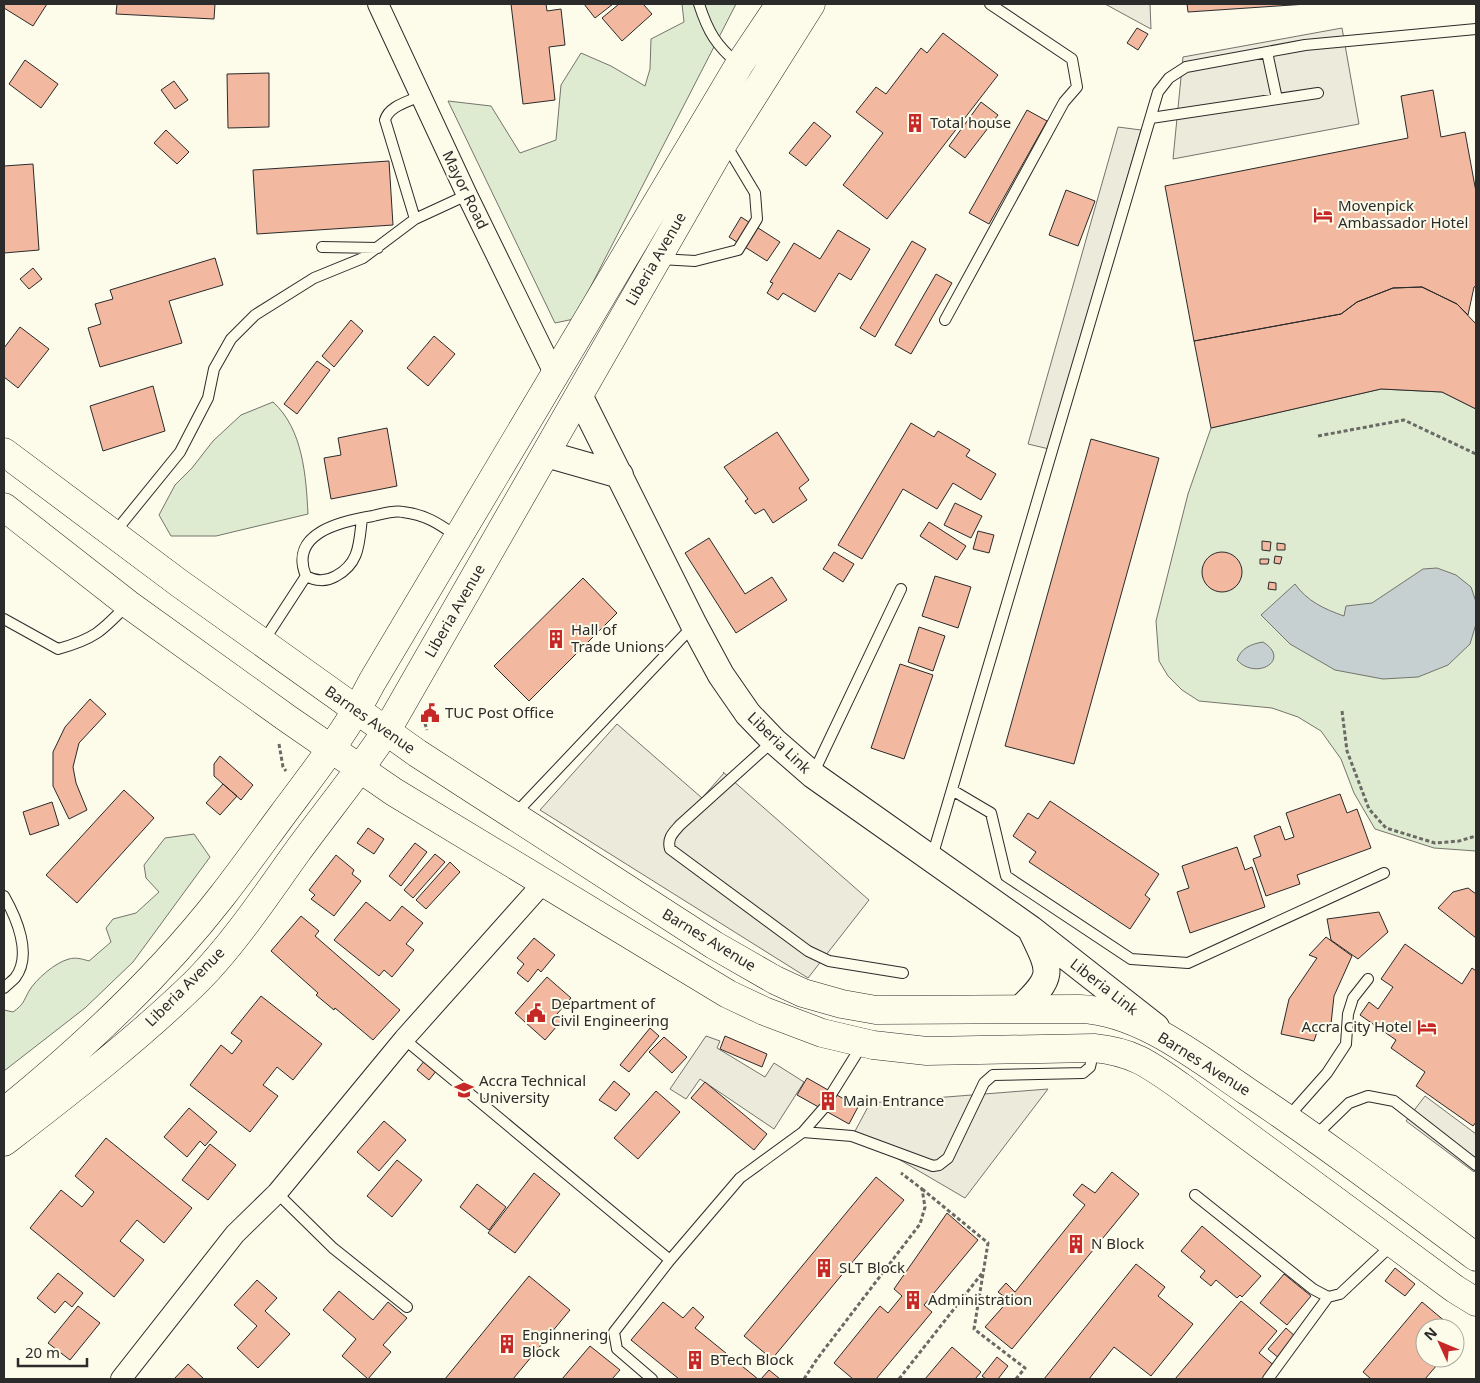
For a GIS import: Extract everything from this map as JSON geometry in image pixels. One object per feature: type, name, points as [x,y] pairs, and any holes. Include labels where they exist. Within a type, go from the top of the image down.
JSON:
[{"type":"main road","name":"Liberia Avenue","points":[[4,1112],[104,1025],[166,960],[221,897],[357,711],[372,682],[739,65],[780,4]]},
{"type":"main road","name":"Liberia Avenue","points":[[4,1142],[84,1080],[198,979],[233,940],[328,810],[362,769],[387,730],[724,142],[811,4]]},
{"type":"main road","name":"Barnes Avenue","points":[[4,452],[263,643],[418,754],[714,945],[803,993],[842,1004],[876,1010],[1021,1008],[1101,1010],[1122,1017],[1178,1044],[1315,1136],[1476,1257]]},
{"type":"main road","name":"Barnes Avenue","points":[[4,507],[128,604],[288,719],[394,792],[728,994],[764,1011],[822,1033],[863,1043],[927,1051],[1094,1048],[1114,1050],[1140,1058],[1476,1302]]},
{"type":"street","name":"Mayor Road","points":[[378,4],[467,195],[556,375]]},
{"type":"street","name":"Liberia Link","points":[[579,395],[694,625],[721,675],[748,714],[774,741],[812,775],[1031,929],[1178,1044]]},
{"type":"street","points":[[546,454],[620,475]]},
{"type":"street","points":[[121,1379],[235,1234],[276,1193],[404,1039],[544,882]]},
{"type":"street","name":"Liberia Link","points":[[1021,1008],[1042,986],[1047,977],[1047,962],[1031,929]]},
{"type":"lane","points":[[698,4],[706,27],[718,46],[739,65]]},
{"type":"lane","points":[[945,320],[1064,102],[1077,87],[1072,59],[990,4]]},
{"type":"lane","points":[[931,860],[1158,92],[1169,78],[1186,67],[1305,45],[1476,29]]},
{"type":"lane","points":[[1267,52],[1277,99]]},
{"type":"lane","points":[[1151,118],[1318,93]]},
{"type":"lane","points":[[415,219],[385,120],[387,113],[392,109],[420,96]]},
{"type":"lane","points":[[656,258],[695,261],[738,250],[757,219],[755,193],[724,142]]},
{"type":"lane","points":[[114,533],[180,452],[208,398],[214,370],[231,339],[255,315],[314,278],[363,258],[415,219],[467,195]]},
{"type":"lane","points":[[322,247],[378,248]]},
{"type":"lane","points":[[362,518],[358,547],[349,569],[328,580],[312,579],[306,576],[301,558],[306,544],[323,529],[362,518],[401,511],[427,516],[459,537]]},
{"type":"lane","points":[[263,643],[306,576]]},
{"type":"lane","points":[[812,775],[900,589]]},
{"type":"lane","points":[[4,619],[58,650],[81,643],[102,631],[128,604]]},
{"type":"lane","points":[[514,816],[694,625]]},
{"type":"lane","points":[[774,741],[680,825],[670,836],[668,842],[670,849],[808,951],[828,961],[903,973]]},
{"type":"lane","points":[[952,790],[991,813],[1006,876],[1131,959],[1188,963],[1384,873]]},
{"type":"lane","points":[[4,896],[16,919],[23,953],[21,967],[16,977],[4,988]]},
{"type":"lane","points":[[1287,1118],[1327,1073],[1346,1044],[1350,1006],[1353,998],[1368,980]]},
{"type":"lane","points":[[404,1039],[670,1260]]},
{"type":"lane","points":[[832,1093],[863,1043]]},
{"type":"lane","points":[[803,1132],[852,1136],[933,1166],[939,1165],[948,1158],[988,1078],[993,1075],[1083,1072],[1090,1067],[1094,1048]]},
{"type":"lane","points":[[1315,1136],[1349,1103],[1368,1096],[1394,1101],[1476,1165]]},
{"type":"lane","points":[[652,1379],[617,1348],[614,1332],[670,1260],[740,1178],[803,1132],[823,1109]]},
{"type":"lane","points":[[276,1193],[333,1248],[407,1306]]},
{"type":"lane","points":[[1195,1195],[1314,1289],[1328,1296],[1340,1294],[1394,1243]]},
{"type":"lane","points":[[1268,1379],[1328,1296]]},
{"type":"path","points":[[1318,436],[1404,420],[1476,454]]},
{"type":"path","points":[[1342,711],[1347,751],[1369,810],[1386,828],[1435,843],[1459,841],[1476,836]]},
{"type":"path","points":[[288,719],[279,738],[283,768],[302,788]]},
{"type":"path","points":[[899,1171],[988,1243],[974,1329],[1025,1368],[1016,1379]]},
{"type":"path","points":[[804,1379],[816,1359],[920,1224],[926,1207],[922,1188]]},
{"type":"path","points":[[899,1379],[984,1272]]},
{"type":"green space","points":[[682,4],[736,4],[574,319],[555,323],[448,101],[491,106],[520,153],[556,140],[561,85],[581,53],[611,66],[645,86],[650,69],[651,39],[684,22]]},
{"type":"green space","points":[[1381,389],[1442,392],[1476,409],[1476,851],[1434,848],[1375,829],[1354,793],[1341,759],[1321,731],[1298,717],[1272,708],[1199,701],[1182,690],[1168,676],[1159,661],[1156,621],[1188,494],[1211,428]]},
{"type":"green space","points":[[273,402],[283,413],[297,439],[304,469],[308,514],[216,536],[171,536],[159,515],[175,485],[192,468],[213,441],[241,415]]},
{"type":"green space","points":[[194,834],[210,857],[133,962],[85,1008],[4,1071],[4,1010],[13,1012],[17,1009],[23,1003],[36,981],[58,964],[74,958],[89,961],[111,942],[106,928],[113,919],[136,913],[159,892],[146,878],[144,865],[165,838]]},
{"type":"shaded area","points":[[1105,4],[1150,4],[1151,29]]},
{"type":"shaded area","points":[[1342,28],[1359,124],[1173,159],[1183,57]]},
{"type":"shaded area","points":[[1118,127],[1141,130],[1049,449],[1028,444]]},
{"type":"shaded area","points":[[1437,568],[1456,575],[1471,587],[1476,602],[1476,624],[1470,644],[1448,665],[1418,677],[1383,679],[1335,670],[1290,644],[1261,615],[1295,584],[1316,604],[1344,616],[1346,606],[1372,603],[1423,569]]},
{"type":"shaded area","points":[[1263,642],[1271,649],[1274,655],[1273,661],[1268,666],[1253,669],[1237,660],[1241,652],[1247,647]]},
{"type":"shaded area","points":[[617,724],[702,798],[723,772],[869,900],[808,978],[540,810]]},
{"type":"shaded area","points":[[706,1036],[720,1041],[717,1048],[765,1077],[774,1063],[804,1082],[774,1129],[700,1079],[686,1099],[670,1089]]},
{"type":"shaded area","points":[[1048,1089],[965,1198],[854,1133],[870,1103]]},
{"type":"shaded area","points":[[1425,1096],[1476,1134],[1476,1169],[1474,1172],[1406,1121]]},
{"type":"building","points":[[4,4],[47,4],[33,26],[4,8]]},
{"type":"building","points":[[117,4],[215,4],[214,19],[116,14]]},
{"type":"building","points":[[511,4],[546,4],[547,11],[561,9],[565,45],[549,47],[555,100],[523,104]]},
{"type":"building","points":[[584,4],[613,4],[595,18]]},
{"type":"building","points":[[619,4],[643,4],[652,14],[622,41],[602,18]]},
{"type":"building","points":[[1187,4],[1307,4],[1188,12]]},
{"type":"building","points":[[1137,28],[1148,34],[1138,50],[1127,43]]},
{"type":"building","name":"Total house","points":[[943,33],[998,75],[887,219],[843,185],[883,133],[856,112],[876,87],[886,94],[921,48],[927,53]]},
{"type":"building","points":[[25,60],[58,84],[41,108],[9,84]]},
{"type":"building","points":[[269,73],[269,127],[228,128],[227,74]]},
{"type":"building","points":[[174,81],[188,100],[175,109],[161,90]]},
{"type":"building","name":"Movenpick Ambassador Hotel","points":[[1433,90],[1441,137],[1465,132],[1476,192],[1476,286],[1474,287],[1468,315],[1457,304],[1422,287],[1393,288],[1357,302],[1341,314],[1194,341],[1165,186],[1408,138],[1401,96]]},
{"type":"building","points":[[981,102],[998,115],[965,158],[949,146]]},
{"type":"building","points":[[1027,110],[1047,121],[989,224],[969,213]]},
{"type":"building","points":[[814,122],[831,136],[806,166],[789,153]]},
{"type":"building","points":[[166,130],[189,152],[177,164],[154,143]]},
{"type":"building","points":[[389,161],[393,225],[257,234],[253,170]]},
{"type":"building","points":[[33,164],[39,250],[4,253],[4,166]]},
{"type":"building","points":[[1066,190],[1095,201],[1078,246],[1049,235]]},
{"type":"building","points":[[741,217],[780,242],[767,261],[729,237]]},
{"type":"building","points":[[838,230],[870,249],[851,280],[839,273],[815,312],[783,293],[778,300],[767,293],[773,283],[770,282],[794,243],[820,259]]},
{"type":"building","points":[[912,241],[926,249],[875,337],[860,328]]},
{"type":"building","points":[[215,258],[223,285],[169,301],[182,343],[100,367],[88,328],[101,324],[95,304],[113,299],[110,290]]},
{"type":"building","points":[[33,268],[42,279],[29,289],[20,279]]},
{"type":"building","points":[[936,274],[952,283],[911,354],[895,345]]},
{"type":"building","points":[[1422,287],[1457,304],[1476,324],[1476,409],[1442,392],[1381,389],[1211,428],[1194,341],[1341,314],[1357,302],[1393,288]]},
{"type":"building","points":[[351,320],[363,331],[334,367],[322,356]]},
{"type":"building","points":[[20,327],[49,349],[18,388],[4,377],[4,348]]},
{"type":"building","points":[[434,336],[455,354],[428,386],[407,368]]},
{"type":"building","points":[[317,361],[330,370],[297,414],[284,404]]},
{"type":"building","points":[[153,386],[165,431],[103,451],[90,406]]},
{"type":"building","points":[[911,423],[934,437],[938,431],[970,450],[966,456],[996,474],[981,500],[953,483],[937,509],[903,489],[862,559],[838,545]]},
{"type":"building","points":[[387,428],[397,486],[331,499],[324,458],[341,455],[338,438]]},
{"type":"building","points":[[777,432],[809,480],[799,488],[807,500],[773,523],[764,509],[755,514],[745,501],[748,499],[724,467]]},
{"type":"building","points":[[1091,439],[1159,458],[1074,764],[1005,746]]},
{"type":"building","points":[[955,503],[982,516],[971,538],[944,525]]},
{"type":"building","points":[[929,522],[966,546],[957,560],[920,536]]},
{"type":"building","points":[[978,531],[994,535],[989,553],[973,549]]},
{"type":"building","points":[[709,538],[745,594],[772,577],[787,600],[736,633],[685,553]]},
{"type":"building","points":[[1262,541],[1271,542],[1270,551],[1262,550]]},
{"type":"building","points":[[1277,543],[1285,544],[1285,550],[1277,550]]},
{"type":"building","points":[[834,552],[854,564],[843,582],[823,569]]},
{"type":"building","points":[[1218,552],[1226,552],[1233,555],[1239,561],[1242,572],[1239,583],[1233,589],[1226,592],[1218,592],[1211,589],[1205,583],[1202,576],[1202,568],[1205,561],[1211,555]]},
{"type":"building","points":[[1275,556],[1282,557],[1280,564],[1274,563]]},
{"type":"building","points":[[1260,559],[1269,559],[1268,564],[1260,564]]},
{"type":"building","points":[[935,576],[971,587],[958,628],[922,616]]},
{"type":"building","name":"Hall of Trade Unions","points":[[583,578],[617,613],[529,701],[494,666]]},
{"type":"building","points":[[1269,582],[1276,583],[1276,590],[1268,589]]},
{"type":"building","points":[[919,627],[945,636],[933,671],[908,662]]},
{"type":"building","points":[[900,664],[933,675],[904,759],[871,748]]},
{"type":"building","points":[[90,699],[106,714],[79,743],[73,767],[76,783],[87,810],[69,819],[53,786],[53,752],[65,727]]},
{"type":"building","points":[[220,756],[253,785],[241,800],[214,776],[214,764]]},
{"type":"building","points":[[223,784],[237,796],[220,815],[206,803]]},
{"type":"building","points":[[124,790],[154,818],[77,903],[46,875]]},
{"type":"building","points":[[1340,794],[1347,813],[1357,809],[1371,848],[1297,875],[1300,884],[1266,896],[1253,859],[1261,856],[1254,836],[1280,826],[1285,840],[1294,837],[1286,813]]},
{"type":"building","points":[[1050,801],[1159,874],[1145,895],[1150,899],[1130,929],[1029,862],[1036,852],[1013,836],[1028,813],[1038,819]]},
{"type":"building","points":[[52,802],[59,825],[30,835],[23,812]]},
{"type":"building","points":[[368,828],[384,839],[374,854],[357,843]]},
{"type":"building","points":[[415,843],[427,852],[401,886],[389,876]]},
{"type":"building","points":[[1237,847],[1245,870],[1252,867],[1265,907],[1190,933],[1177,892],[1189,888],[1182,866]]},
{"type":"building","points":[[435,854],[445,862],[413,898],[404,890]]},
{"type":"building","points":[[336,855],[354,870],[352,874],[361,881],[334,916],[311,899],[315,895],[309,890]]},
{"type":"building","points":[[450,862],[460,872],[426,909],[416,900]]},
{"type":"building","points":[[1468,888],[1476,894],[1476,938],[1438,908],[1453,892]]},
{"type":"building","points":[[366,902],[390,921],[402,906],[423,923],[406,944],[414,950],[392,977],[384,970],[379,976],[334,940]]},
{"type":"building","points":[[1379,912],[1388,932],[1358,959],[1331,940],[1327,919]]},
{"type":"building","points":[[301,916],[319,931],[315,936],[400,1010],[373,1040],[335,1008],[334,1010],[316,995],[318,993],[271,951]]},
{"type":"building","points":[[1326,937],[1352,956],[1334,996],[1331,1024],[1320,1023],[1314,1041],[1281,1034],[1289,999],[1317,958],[1309,955]]},
{"type":"building","points":[[534,938],[555,955],[541,972],[538,969],[528,982],[517,973],[524,964],[517,958]]},
{"type":"building","name":"Accra City Hotel","points":[[1405,944],[1462,984],[1472,968],[1476,971],[1476,1122],[1473,1126],[1416,1086],[1425,1072],[1391,1048],[1396,1040],[1360,1015],[1369,1002],[1378,1009],[1393,987],[1381,979]]},
{"type":"building","points":[[547,977],[571,998],[557,1014],[563,1019],[545,1040],[515,1013]]},
{"type":"building","points":[[261,996],[322,1044],[293,1080],[277,1067],[263,1085],[278,1096],[250,1132],[190,1085],[221,1045],[232,1054],[242,1041],[231,1033]]},
{"type":"building","points":[[650,1028],[659,1036],[629,1072],[620,1065]]},
{"type":"building","points":[[725,1036],[767,1054],[762,1067],[720,1049]]},
{"type":"building","points":[[664,1037],[687,1057],[672,1073],[649,1052]]},
{"type":"building","points":[[425,1060],[437,1070],[429,1080],[417,1070]]},
{"type":"building","name":"Main Entrance","points":[[807,1078],[858,1107],[849,1124],[797,1095]]},
{"type":"building","points":[[614,1081],[630,1094],[616,1111],[599,1100]]},
{"type":"building","points":[[705,1082],[767,1134],[754,1150],[691,1098]]},
{"type":"building","points":[[656,1091],[680,1112],[638,1159],[614,1138]]},
{"type":"building","points":[[189,1108],[217,1132],[205,1146],[200,1141],[187,1157],[164,1137]]},
{"type":"building","points":[[384,1121],[406,1140],[379,1171],[357,1152]]},
{"type":"building","points":[[106,1138],[192,1208],[164,1243],[137,1220],[120,1241],[144,1260],[114,1297],[30,1228],[61,1190],[82,1207],[94,1192],[75,1176]]},
{"type":"building","points":[[210,1144],[236,1165],[208,1200],[182,1180]]},
{"type":"building","points":[[397,1160],[422,1180],[392,1217],[367,1196]]},
{"type":"building","name":"N Block","points":[[1112,1172],[1139,1194],[1012,1349],[985,1327],[1009,1300],[998,1292],[1006,1283],[1015,1292],[1085,1205],[1073,1195],[1082,1184],[1095,1193]]},
{"type":"building","points":[[534,1173],[560,1194],[515,1253],[488,1233]]},
{"type":"building","name":"SLT Block","points":[[876,1177],[904,1200],[772,1359],[744,1336]]},
{"type":"building","points":[[477,1184],[506,1207],[489,1230],[460,1207]]},
{"type":"building","name":"Administration","points":[[947,1213],[978,1240],[924,1305],[932,1312],[876,1379],[853,1379],[834,1363],[880,1306],[888,1313],[902,1296],[894,1289]]},
{"type":"building","points":[[1202,1226],[1261,1276],[1242,1297],[1240,1295],[1237,1298],[1216,1280],[1211,1286],[1200,1277],[1205,1271],[1181,1251]]},
{"type":"building","points":[[1136,1264],[1165,1287],[1158,1296],[1193,1324],[1151,1376],[1114,1347],[1089,1379],[1044,1379]]},
{"type":"building","points":[[1395,1268],[1415,1284],[1405,1296],[1385,1281]]},
{"type":"building","points":[[58,1273],[83,1293],[72,1307],[65,1301],[55,1313],[37,1298]]},
{"type":"building","points":[[1284,1274],[1311,1296],[1287,1325],[1260,1303]]},
{"type":"building","name":"Enginnering Block","points":[[529,1276],[570,1310],[513,1379],[445,1379]]},
{"type":"building","points":[[257,1280],[277,1298],[265,1311],[290,1334],[258,1368],[237,1348],[257,1326],[234,1305]]},
{"type":"building","points":[[339,1291],[373,1320],[388,1302],[407,1318],[383,1345],[391,1352],[368,1379],[342,1356],[356,1339],[323,1310]]},
{"type":"building","points":[[1241,1301],[1277,1331],[1259,1353],[1276,1367],[1265,1379],[1175,1379]]},
{"type":"building","name":"BTech Block","points":[[663,1302],[683,1318],[693,1307],[704,1317],[695,1328],[758,1379],[679,1379],[631,1340]]},
{"type":"building","points":[[1422,1302],[1441,1318],[1415,1318],[1415,1368],[1434,1368],[1425,1379],[1371,1379],[1363,1372]]},
{"type":"building","points":[[78,1306],[100,1323],[70,1360],[48,1343]]},
{"type":"building","points":[[1286,1328],[1297,1338],[1280,1359],[1268,1349]]},
{"type":"building","points":[[590,1346],[620,1370],[612,1379],[562,1379]]},
{"type":"building","points":[[952,1347],[981,1372],[975,1379],[925,1379]]},
{"type":"building","points":[[997,1357],[1008,1366],[998,1379],[986,1379],[982,1376]]},
{"type":"building","points":[[188,1364],[204,1379],[174,1379]]},
{"type":"building","name":"BTech Block","points":[[769,1370],[780,1379],[761,1379]]},
{"type":"place","name":"Total house","points":[[915,123]]},
{"type":"place","name":"Movenpick Ambassador Hotel","points":[[1323,215]]},
{"type":"place","name":"Hall of Trade Unions","points":[[556,639]]},
{"type":"place","name":"TUC Post Office","points":[[430,713]]},
{"type":"place","name":"Department of Civil Engineering","points":[[536,1013]]},
{"type":"place","name":"Accra City Hotel","points":[[1427,1027]]},
{"type":"place","name":"Accra Technical University","points":[[464,1090]]},
{"type":"place","name":"Main Entrance","points":[[828,1101]]},
{"type":"place","name":"N Block","points":[[1076,1244]]},
{"type":"place","name":"SLT Block","points":[[824,1268]]},
{"type":"place","name":"Administration","points":[[913,1300]]},
{"type":"place","name":"Enginnering Block","points":[[507,1344]]},
{"type":"place","name":"BTech Block","points":[[695,1360]]}]
